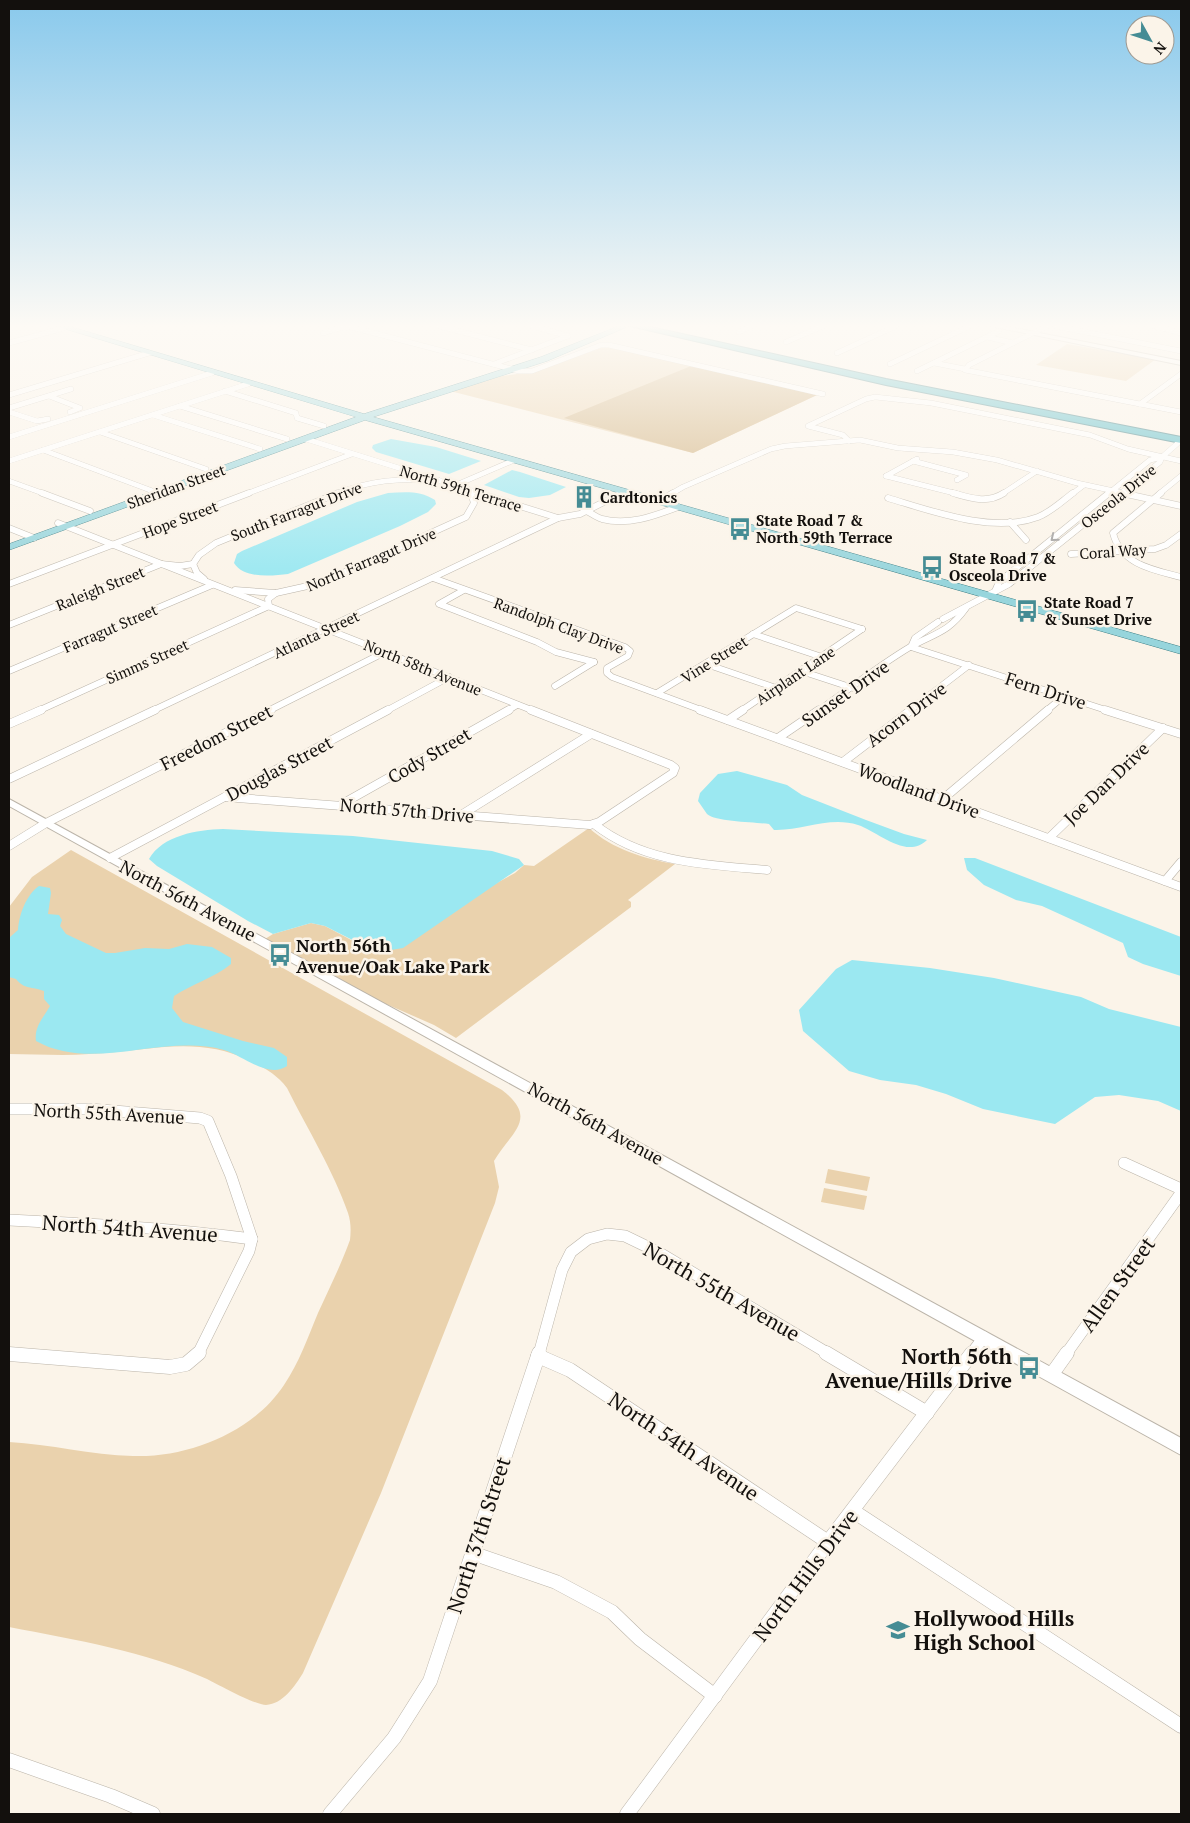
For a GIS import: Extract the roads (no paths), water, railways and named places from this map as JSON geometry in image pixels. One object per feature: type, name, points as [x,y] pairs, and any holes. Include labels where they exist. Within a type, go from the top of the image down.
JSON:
[{"type":"highway","points":[[1036,411],[1180,439]]},
{"type":"highway","points":[[1048,411],[1180,439]]},
{"type":"main road","points":[[354,411],[666,497],[992,592],[1181,652]]},
{"type":"main road","points":[[356,411],[509,460],[1181,643]]},
{"type":"main road","name":"Sheridan Street","points":[[62,525],[90,511],[154,491],[206,469],[287,439],[374,411]]},
{"type":"main road","name":"Sheridan Street","points":[[9,548],[30,537],[306,438],[365,414]]},
{"type":"main road","points":[[509,460],[537,460]]},
{"type":"main road","name":"Sheridan Street","points":[[9,541],[30,537]]},
{"type":"street","points":[[12,411],[42,421],[73,411]]},
{"type":"street","points":[[9,437],[91,411]]},
{"type":"street","points":[[9,461],[163,411]]},
{"type":"street","points":[[196,411],[287,439]]},
{"type":"street","points":[[290,411],[296,413],[298,418],[324,426]]},
{"type":"street","points":[[840,411],[808,426],[843,436],[849,441]]},
{"type":"street","points":[[971,411],[1090,435],[1128,450],[1181,461]]},
{"type":"street","points":[[153,414],[260,449]]},
{"type":"street","points":[[100,432],[206,469]]},
{"type":"street","name":"North 59th Terrace","points":[[306,438],[558,518]]},
{"type":"street","points":[[1162,457],[1180,439]]},
{"type":"street","points":[[666,497],[683,487],[771,449],[785,446],[866,441],[898,448],[968,454],[1112,491],[1181,506]]},
{"type":"street","points":[[43,450],[154,491]]},
{"type":"street","points":[[925,450],[925,454],[886,476],[980,500],[992,500],[1002,496],[1038,471]]},
{"type":"street","name":"Hope Street","points":[[9,584],[352,454]]},
{"type":"street","name":"Osceola Drive","points":[[992,592],[999,582],[1150,460],[1162,457]]},
{"type":"street","name":"Osceola Drive","points":[[992,592],[1008,584],[1160,462],[1162,457]]},
{"type":"street","points":[[453,484],[509,460]]},
{"type":"street","points":[[913,461],[966,474]]},
{"type":"street","points":[[956,480],[974,470]]},
{"type":"street","points":[[1181,476],[1113,533],[1118,551],[1142,565],[1181,577]]},
{"type":"street","name":"South Farragut Drive","points":[[193,564],[199,555],[216,543],[358,485],[403,478],[438,480]]},
{"type":"street","points":[[9,481],[90,511]]},
{"type":"street","points":[[888,498],[982,522],[1010,522],[1038,517],[1084,484]]},
{"type":"street","name":"North Farragut Drive","points":[[212,585],[239,591],[276,593],[321,583],[466,517],[473,509],[474,496],[468,489]]},
{"type":"street","name":"Atlanta Street","points":[[9,779],[558,518],[580,514],[624,492]]},
{"type":"street","points":[[585,510],[596,517],[614,521],[642,520],[678,507]]},
{"type":"street","points":[[1010,522],[1026,540]]},
{"type":"street","name":"North 58th Avenue","points":[[62,525],[675,768],[673,772],[592,825]]},
{"type":"street","points":[[9,528],[30,537]]},
{"type":"street","name":"Coral Way","points":[[1071,554],[1155,549],[1166,545],[1181,534]]},
{"type":"street","name":"Raleigh Street","points":[[9,625],[161,564],[180,566],[193,564]]},
{"type":"street","points":[[193,564],[197,573],[212,585]]},
{"type":"street","name":"Randolph Clay Drive","points":[[433,578],[626,647],[630,651],[628,656],[607,668],[607,673],[657,693]]},
{"type":"street","name":"Farragut Street","points":[[9,671],[212,585]]},
{"type":"street","points":[[464,590],[439,604],[537,642],[556,652],[594,662],[555,686]]},
{"type":"street","name":"Sunset Drive","points":[[911,647],[914,638],[938,622],[992,592]]},
{"type":"street","points":[[269,606],[268,599],[276,593]]},
{"type":"street","name":"Simms Street","points":[[9,724],[269,606]]},
{"type":"street","name":"Airplant Lane","points":[[728,720],[862,629],[796,608]]},
{"type":"street","name":"Vine Street","points":[[657,693],[796,608]]},
{"type":"street","name":"Sunset Drive","points":[[778,738],[911,647],[946,629],[957,621],[966,608]]},
{"type":"street","points":[[938,622],[946,629]]},
{"type":"street","points":[[754,634],[822,657]]},
{"type":"street","name":"Fern Drive","points":[[911,647],[1181,734]]},
{"type":"street","name":"Freedom Street","points":[[46,823],[385,652]]},
{"type":"street","points":[[706,664],[776,688]]},
{"type":"street","name":"Acorn Drive","points":[[843,762],[969,666]]},
{"type":"street","points":[[801,671],[853,688]]},
{"type":"street","name":"Douglas Street","points":[[110,858],[449,677]]},
{"type":"street","name":"Woodland Drive","points":[[657,693],[1181,887]]},
{"type":"street","points":[[943,799],[1064,696]]},
{"type":"street","name":"Cody Street","points":[[341,804],[517,705]]},
{"type":"street","name":"Joe Dan Drive","points":[[1049,838],[1163,728]]},
{"type":"street","points":[[461,815],[591,734]]},
{"type":"street","name":"North 57th Drive","points":[[225,797],[341,804],[592,825]]},
{"type":"street","name":"North 56th Avenue","points":[[9,802],[1052,1374],[1181,1447]]},
{"type":"street","points":[[11,841],[46,823]]},
{"type":"street","points":[[592,825],[606,836],[664,858],[767,870]]},
{"type":"street","points":[[1165,881],[1181,862]]},
{"type":"street","name":"North 55th Avenue","points":[[9,1109],[89,1109],[200,1118],[208,1121],[231,1176],[252,1239]]},
{"type":"street","points":[[1124,1163],[1181,1189]]},
{"type":"street","name":"Allen Street","points":[[1052,1374],[1181,1193]]},
{"type":"street","name":"North 54th Avenue","points":[[9,1220],[124,1225],[186,1230],[252,1239]]},
{"type":"street","name":"North 55th Avenue","points":[[588,1238],[607,1234],[625,1236],[658,1252],[927,1412]]},
{"type":"street","name":"North 37th Street","points":[[330,1814],[394,1738],[430,1681],[538,1356],[562,1270],[571,1252],[588,1238]]},
{"type":"street","points":[[9,1354],[170,1367],[186,1364],[197,1356],[249,1251],[252,1239]]},
{"type":"street","name":"North Hills Drive","points":[[627,1814],[828,1542],[984,1337]]},
{"type":"street","name":"North 54th Avenue","points":[[538,1356],[570,1370],[828,1542]]},
{"type":"street","points":[[853,1511],[1181,1726]]},
{"type":"street","points":[[472,1553],[556,1582],[612,1612],[640,1639],[714,1696]]},
{"type":"street","points":[[9,1760],[111,1796],[153,1814]]},
{"type":"water","points":[[391,439],[436,447],[481,461],[449,474],[376,452],[372,448],[373,445]]},
{"type":"water","points":[[512,470],[566,487],[550,495],[529,498],[519,497],[484,485]]},
{"type":"water","points":[[388,493],[418,493],[435,500],[436,504],[428,512],[400,526],[288,574],[267,576],[251,574],[244,572],[234,563],[237,554],[242,551],[357,502]]},
{"type":"water","points":[[737,771],[787,785],[802,795],[904,834],[927,840],[919,845],[901,846],[866,828],[847,823],[826,823],[774,830],[769,824],[719,819],[707,814],[698,801],[700,793],[718,774]]},
{"type":"water","points":[[223,829],[353,836],[492,851],[519,859],[524,865],[403,948],[379,952],[325,926],[311,923],[273,934],[157,866],[149,859],[163,844],[172,839],[202,831]]},
{"type":"water","points":[[964,858],[975,858],[1181,937],[1181,976],[1143,964],[1128,957],[1123,943],[1042,906],[1016,900],[984,885],[967,870]]},
{"type":"water","points":[[39,886],[50,888],[48,914],[59,915],[62,920],[60,926],[66,934],[106,953],[145,948],[169,949],[187,944],[212,947],[231,958],[231,964],[224,969],[174,996],[172,1008],[183,1022],[243,1041],[274,1048],[287,1057],[287,1066],[272,1070],[256,1065],[224,1050],[201,1046],[177,1046],[81,1054],[58,1050],[36,1041],[36,1031],[50,1006],[44,999],[44,991],[25,986],[16,979],[9,977],[9,938],[18,930],[24,906],[30,895]]},
{"type":"water","points":[[852,960],[930,968],[994,978],[1081,997],[1109,1009],[1181,1027],[1181,1111],[1158,1101],[1119,1095],[1095,1097],[1055,1124],[983,1109],[946,1094],[916,1085],[880,1080],[849,1071],[803,1031],[799,1010],[836,969]]},
{"type":"place","name":"Cardtonics","points":[[584,497]]},
{"type":"place","name":"State Road 7 & North 59th Terrace","points":[[740,529]]},
{"type":"place","name":"State Road 7 & Osceola Drive","points":[[932,567]]},
{"type":"place","name":"State Road 7 & Sunset Drive","points":[[1027,611]]},
{"type":"place","name":"North 56th Avenue/Oak Lake Park","points":[[280,955]]},
{"type":"place","name":"North 56th Avenue/Hills Drive","points":[[1029,1368]]},
{"type":"place","name":"Hollywood Hills High School","points":[[898,1630]]}]
